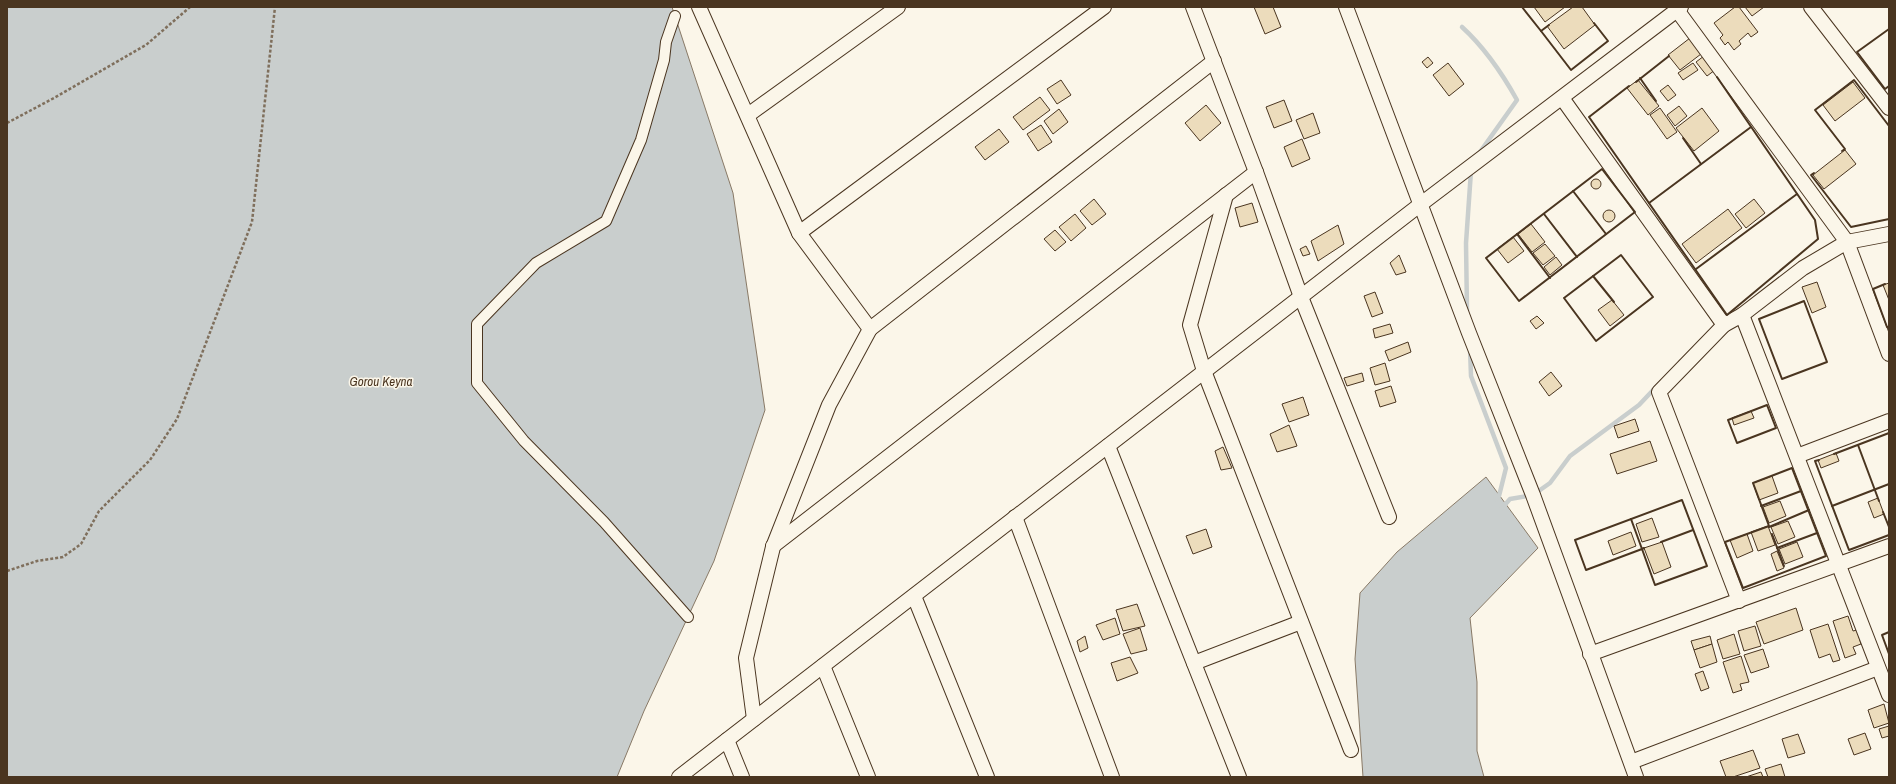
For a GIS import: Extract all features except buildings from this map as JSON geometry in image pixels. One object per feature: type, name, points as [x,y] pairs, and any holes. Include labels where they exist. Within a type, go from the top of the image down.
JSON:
[{"type":"street","points":[[699,7],[800,233],[870,329]]},
{"type":"street","points":[[748,115],[898,7]]},
{"type":"street","points":[[800,233],[1104,7]]},
{"type":"street","points":[[1193,7],[1256,172],[1301,297],[1389,517]]},
{"type":"street","points":[[1346,7],[1469,332],[1533,495],[1636,777]]},
{"type":"street","points":[[1811,7],[1889,108]]},
{"type":"street","points":[[679,777],[1421,204],[1679,9],[1847,242],[1889,354]]},
{"type":"street","points":[[675,16],[666,42],[664,60],[641,140],[606,221],[536,263],[477,324],[477,383],[524,441],[604,522],[688,617]]},
{"type":"street","points":[[754,719],[746,658],[773,546],[829,405],[870,329],[1214,61]]},
{"type":"street","points":[[1562,98],[1724,325]]},
{"type":"street","points":[[773,546],[1256,172]]},
{"type":"street","points":[[1226,195],[1190,325],[1204,371],[1351,750]]},
{"type":"street","points":[[1739,601],[1659,392],[1724,325],[1742,315],[1803,268],[1847,242],[1889,234]]},
{"type":"street","points":[[1742,315],[1889,695]]},
{"type":"street","points":[[1797,456],[1889,421]]},
{"type":"street","points":[[1108,446],[1238,777]]},
{"type":"street","points":[[1015,517],[1112,777]]},
{"type":"street","points":[[1590,654],[1889,546]]},
{"type":"street","points":[[914,596],[987,777]]},
{"type":"street","points":[[1194,663],[1301,622]]},
{"type":"street","points":[[823,666],[868,777]]},
{"type":"street","points":[[1630,762],[1878,668]]},
{"type":"street","points":[[727,740],[742,777]]},
{"type":"path","points":[[7,124],[146,46],[190,7]]},
{"type":"path","points":[[7,571],[37,561],[63,557],[82,544],[99,511],[150,460],[177,419],[252,222],[275,7]]},
{"type":"water","name":"Gorou Keyna","points":[[7,7],[672,7],[733,193],[765,410],[714,561],[644,711],[617,777],[7,777]]},
{"type":"water","points":[[1486,477],[1538,548],[1470,618],[1477,682],[1477,751],[1484,777],[1363,777],[1355,659],[1360,593],[1397,552]]},
{"type":"waterway","points":[[1462,27],[1478,43],[1492,61],[1517,100],[1480,152]]},
{"type":"waterway","points":[[1467,311],[1466,243],[1471,171]]},
{"type":"waterway","points":[[1470,349],[1471,376],[1506,468],[1499,496],[1496,499]]},
{"type":"waterway","points":[[1502,508],[1510,499],[1533,495],[1550,483],[1570,456],[1639,405],[1656,387]]},
{"type":"wall","points":[[1522,7],[1541,31]]},
{"type":"wall","points":[[1549,25],[1541,31],[1571,70],[1608,41],[1594,23]]},
{"type":"wall","points":[[1889,29],[1857,52],[1885,89],[1889,86]]},
{"type":"wall","points":[[1636,82],[1669,56]]},
{"type":"wall","points":[[1629,86],[1589,117],[1727,315],[1818,239],[1815,220],[1717,77]]},
{"type":"wall","points":[[1640,78],[1656,101]]},
{"type":"wall","points":[[1842,151],[1845,149],[1815,110],[1854,80],[1889,126]]},
{"type":"wall","points":[[1649,203],[1751,127]]},
{"type":"wall","points":[[1683,138],[1701,164]]},
{"type":"wall","points":[[1602,169],[1635,212],[1519,301],[1486,258],[1602,169]]},
{"type":"wall","points":[[1814,173],[1811,175],[1851,227],[1889,219]]},
{"type":"wall","points":[[1573,191],[1606,234]]},
{"type":"wall","points":[[1696,269],[1797,194]]},
{"type":"wall","points":[[1544,214],[1577,257]]},
{"type":"wall","points":[[1517,234],[1550,278]]},
{"type":"wall","points":[[1621,255],[1653,297],[1596,341],[1564,298],[1621,255]]},
{"type":"wall","points":[[1593,276],[1614,302]]},
{"type":"wall","points":[[1885,284],[1873,289],[1887,327],[1889,327]]},
{"type":"wall","points":[[1804,301],[1827,362],[1782,379],[1759,319],[1804,301]]},
{"type":"wall","points":[[1767,405],[1776,428],[1737,443],[1728,420],[1767,405]]},
{"type":"wall","points":[[1834,454],[1889,433]]},
{"type":"wall","points":[[1858,445],[1879,501]]},
{"type":"wall","points":[[1819,460],[1815,461],[1849,550],[1889,535]]},
{"type":"wall","points":[[1792,468],[1826,556],[1743,588],[1725,542],[1769,526],[1753,483],[1792,468]]},
{"type":"wall","points":[[1832,506],[1889,484]]},
{"type":"wall","points":[[1761,506],[1801,491]]},
{"type":"wall","points":[[1682,500],[1707,566],[1655,585],[1642,549],[1586,570],[1575,540],[1682,500]]},
{"type":"wall","points":[[1769,527],[1809,510]]},
{"type":"wall","points":[[1883,512],[1889,527]]},
{"type":"wall","points":[[1631,519],[1642,549],[1644,548]]},
{"type":"wall","points":[[1661,542],[1693,530]]},
{"type":"wall","points":[[1777,548],[1817,533]]},
{"type":"wall","points":[[1772,534],[1784,566]]},
{"type":"wall","points":[[1889,632],[1882,635],[1889,654]]}]
